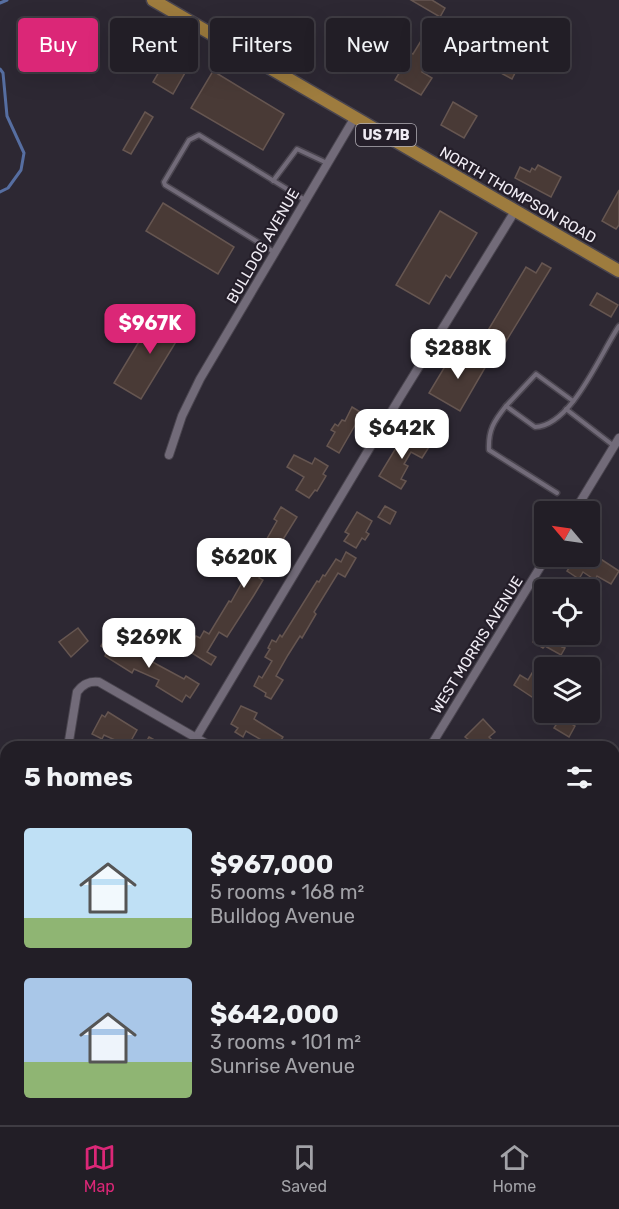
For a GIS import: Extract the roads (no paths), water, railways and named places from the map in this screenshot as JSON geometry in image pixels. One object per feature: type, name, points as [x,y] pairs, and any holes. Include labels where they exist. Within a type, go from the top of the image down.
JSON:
[{"type":"main road","name":"NORTH THOMPSON ROAD","points":[[153,0],[619,271]]},
{"type":"street","name":"BULLDOG AVENUE","points":[[169,455],[182,416],[195,388],[355,117]]},
{"type":"street","points":[[196,738],[399,399],[515,211]]},
{"type":"street","points":[[581,501],[619,438]]},
{"type":"street","name":"WEST MORRIS AVENUE","points":[[434,741],[539,567]]},
{"type":"street","points":[[69,741],[77,692],[82,685],[92,682],[99,682],[201,741]]},
{"type":"lane","points":[[275,252],[165,185],[164,182],[189,140],[199,135],[306,200]]},
{"type":"lane","points":[[273,181],[297,149],[327,163]]},
{"type":"lane","points":[[506,406],[535,427],[551,423],[582,391],[619,326]]},
{"type":"lane","points":[[557,493],[489,450],[488,437],[491,424],[536,374],[573,401]]},
{"type":"lane","points":[[566,409],[614,447]]},
{"type":"waterway","points":[[0,3],[7,0]]},
{"type":"waterway","points":[[0,69],[3,73],[7,116],[24,153],[21,170],[8,188],[0,192]]}]
